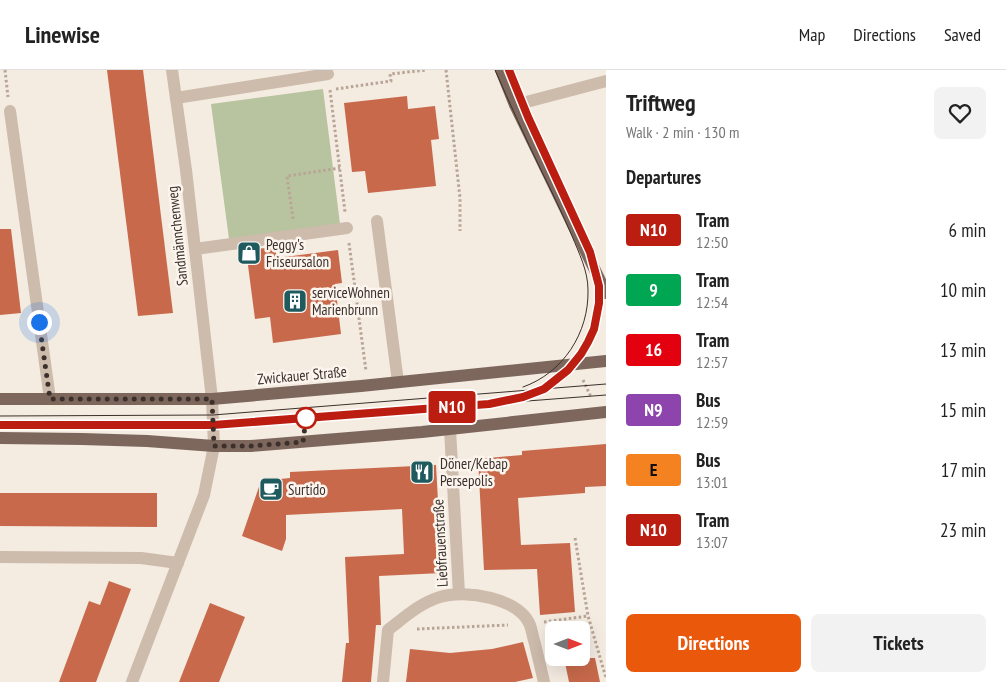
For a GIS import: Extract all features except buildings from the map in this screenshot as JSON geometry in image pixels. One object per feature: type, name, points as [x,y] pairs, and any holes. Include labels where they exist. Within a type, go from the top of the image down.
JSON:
[{"type":"main road","points":[[501,70],[515,105],[606,293]]},
{"type":"main road","name":"Zwickauer Straße","points":[[0,399],[212,399],[606,361]]},
{"type":"main road","points":[[0,438],[100,439],[214,446],[250,446],[450,429],[606,412]]},
{"type":"street","name":"Sandmännchenweg","points":[[132,682],[204,495],[214,446],[212,399],[186,170],[172,70]]},
{"type":"street","points":[[176,98],[328,74]]},
{"type":"street","points":[[515,105],[606,81]]},
{"type":"street","points":[[10,112],[50,399]]},
{"type":"street","points":[[377,220],[398,382]]},
{"type":"street","points":[[195,248],[347,228]]},
{"type":"street","name":"Liebfrauenstraße","points":[[450,429],[459,594]]},
{"type":"street","points":[[0,558],[141,558],[178,563]]},
{"type":"street","points":[[383,682],[388,630],[418,606],[441,596],[459,594],[490,597],[520,612],[530,624],[544,682]]},
{"type":"path","points":[[4,70],[10,112]]},
{"type":"path","points":[[330,90],[391,81],[390,74],[426,70]]},
{"type":"path","points":[[446,70],[460,198],[460,231]]},
{"type":"path","points":[[296,235],[287,176],[340,168]]},
{"type":"path","points":[[582,379],[595,404]]},
{"type":"path","points":[[575,538],[588,616],[606,678]]},
{"type":"path","points":[[416,629],[530,624],[588,616]]},
{"type":"green space","points":[[323,89],[340,224],[229,239],[211,104]]},
{"type":"tram line","points":[[495,70],[572,236],[583,262],[588,283],[584,321],[571,349],[550,372],[537,381],[523,387]]},
{"type":"tram line","points":[[509,70],[577,223],[594,278],[596,297],[591,335],[572,366],[544,389]]},
{"type":"tram line","name":"N10","points":[[0,425],[213,425],[489,404],[523,397],[544,389],[568,370],[588,342],[597,316],[599,286],[590,252],[528,117],[509,70]]},
{"type":"tram line","points":[[0,416],[213,415],[606,384]]},
{"type":"tram line","points":[[0,425],[213,425],[606,395]]},
{"type":"place","name":"Peggy's Friseursalon","points":[[249,253]]},
{"type":"place","name":"serviceWohnen Marienbrunn","points":[[295,301]]},
{"type":"place","name":"Döner/Kebap Persepolis","points":[[422,472]]},
{"type":"place","name":"Surtido","points":[[271,489]]},
{"type":"route","points":[[39,322],[50,399],[212,399],[214,446],[250,446],[303,442],[306,418]]}]
